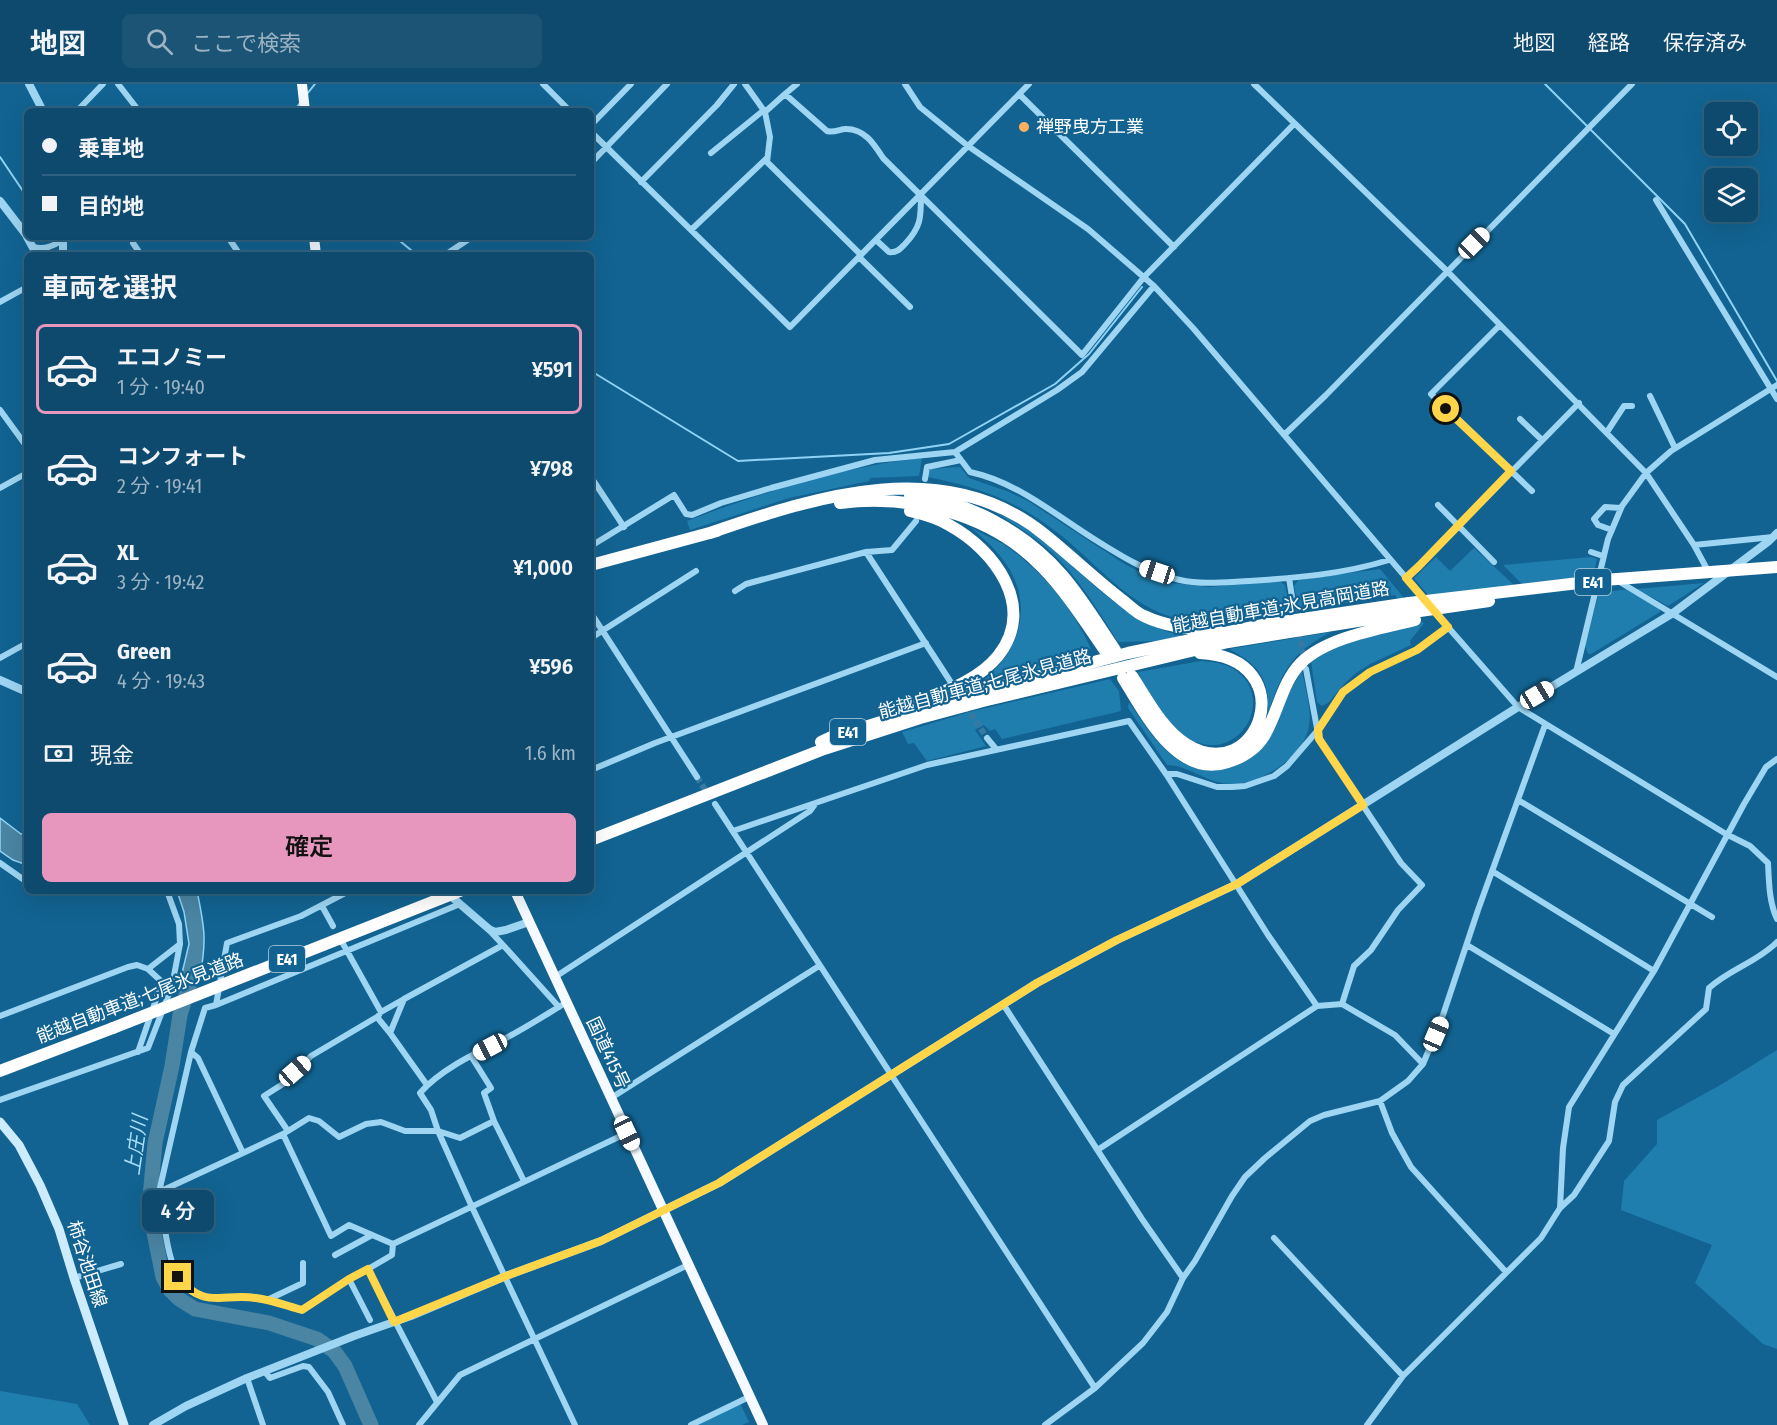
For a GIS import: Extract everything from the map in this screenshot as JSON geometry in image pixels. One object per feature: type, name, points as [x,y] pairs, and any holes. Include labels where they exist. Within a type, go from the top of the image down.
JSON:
[{"type":"highway","points":[[302,84],[304,108]]},
{"type":"highway","points":[[594,564],[891,488],[927,489],[971,498],[1019,517],[1142,616],[1191,629],[1218,630],[1268,624]]},
{"type":"highway","points":[[850,498],[911,503],[943,510],[998,533],[1041,566],[1067,595],[1166,726],[1186,745],[1203,752],[1231,751],[1245,742],[1257,728],[1263,713],[1260,690],[1247,670],[1229,657],[1214,653],[1179,654]]},
{"type":"highway","points":[[820,742],[961,685],[973,678],[998,657],[1008,638],[1015,614],[1008,584],[997,567],[979,547],[949,524],[921,513],[850,498]]},
{"type":"highway","name":"能越自動車道;氷見高岡道路","points":[[1119,664],[1179,654],[1228,642],[1604,580],[1777,567]]},
{"type":"highway","name":"能越自動車道;氷見高岡道路","points":[[1119,664],[1268,624],[1412,612],[1504,599],[1672,581],[1777,573]]},
{"type":"highway","points":[[1119,664],[1151,723],[1162,738],[1175,750],[1190,759],[1205,764],[1221,764],[1239,759],[1257,746],[1287,683],[1300,663],[1317,650],[1412,612]]},
{"type":"highway","name":"能越自動車道;七尾氷見道路","points":[[594,831],[820,742],[955,698],[1119,664]]},
{"type":"highway","name":"能越自動車道;七尾氷見道路","points":[[594,839],[861,736],[1119,664]]},
{"type":"highway","name":"能越自動車道;七尾氷見道路","points":[[0,1071],[437,894]]},
{"type":"highway","name":"能越自動車道;七尾氷見道路","points":[[0,1062],[112,1025],[452,894]]},
{"type":"highway","name":"国道415号","points":[[516,894],[555,977],[563,1005],[611,1098],[763,1425]]},
{"type":"main road","name":"柿谷池田線","points":[[0,1122],[19,1145],[59,1229],[124,1425]]},
{"type":"street","points":[[29,84],[41,108]]},
{"type":"street","points":[[80,108],[103,84]]},
{"type":"street","points":[[118,84],[137,108]]},
{"type":"street","points":[[543,84],[567,108]]},
{"type":"street","points":[[594,122],[631,84]]},
{"type":"street","points":[[594,160],[667,84]]},
{"type":"street","points":[[641,182],[710,113],[734,84]]},
{"type":"street","points":[[744,84],[765,111],[770,137],[766,162],[910,307]]},
{"type":"street","points":[[711,153],[797,84]]},
{"type":"street","points":[[904,84],[920,107],[968,146],[1088,229],[1154,286],[1193,328],[1389,560],[1518,707],[1726,834],[1750,846],[1768,863],[1772,904],[1777,919]]},
{"type":"street","points":[[594,135],[790,327],[1029,84]]},
{"type":"street","points":[[1254,84],[1447,271],[1646,472],[1694,545],[1714,582]]},
{"type":"street","points":[[1284,435],[1632,84]]},
{"type":"street","points":[[785,94],[827,131],[835,133],[846,129],[864,133],[883,158],[1082,355],[1144,276],[1294,124]]},
{"type":"street","points":[[1019,94],[1174,247]]},
{"type":"street","points":[[691,230],[767,158]]},
{"type":"street","points":[[876,240],[889,252],[901,249],[914,235],[919,225],[921,195]]},
{"type":"street","points":[[1656,200],[1774,387],[1777,399]]},
{"type":"street","points":[[0,203],[24,233]]},
{"type":"street","points":[[35,251],[51,246],[60,240]]},
{"type":"street","points":[[450,252],[468,240]]},
{"type":"street","points":[[133,243],[139,252]]},
{"type":"street","points":[[594,544],[674,495],[686,514],[692,515],[721,503],[875,460],[955,452],[1057,390],[1082,372],[1154,286]]},
{"type":"street","points":[[0,302],[24,289]]},
{"type":"street","points":[[1500,325],[1431,394],[1532,491]]},
{"type":"street","points":[[1576,672],[1603,556],[1612,530],[1621,508],[1646,472],[1675,448],[1774,387]]},
{"type":"street","points":[[1650,396],[1675,448]]},
{"type":"street","points":[[1406,578],[1579,403]]},
{"type":"street","points":[[1607,432],[1624,406],[1632,406]]},
{"type":"street","points":[[0,410],[24,443]]},
{"type":"street","points":[[1520,418],[1542,440]]},
{"type":"street","points":[[955,452],[970,472],[987,476],[1026,494],[1140,567],[1181,580],[1219,583],[1289,578],[1371,566],[1389,560]]},
{"type":"street","points":[[925,479],[927,467],[961,460]]},
{"type":"street","points":[[0,488],[24,475]]},
{"type":"street","points":[[594,482],[624,527]]},
{"type":"street","points":[[1438,505],[1494,562]]},
{"type":"street","points":[[1612,530],[1598,525],[1594,519],[1605,507],[1621,508]]},
{"type":"street","points":[[735,591],[746,584],[866,552],[892,550],[916,521]]},
{"type":"street","points":[[1694,545],[1776,536]]},
{"type":"street","points":[[153,1425],[186,1406],[247,1378],[601,1241],[719,1183],[1037,983],[1117,940],[1237,884],[1518,707],[1673,613],[1776,536]]},
{"type":"street","points":[[866,552],[950,681]]},
{"type":"street","points":[[1591,552],[1603,556]]},
{"type":"street","points":[[1600,570],[1777,677]]},
{"type":"street","points":[[594,636],[696,571]]},
{"type":"street","points":[[1289,578],[1292,597]]},
{"type":"street","points":[[594,617],[697,777]]},
{"type":"street","points":[[1166,774],[1177,774],[1217,787],[1245,786],[1274,776],[1287,766],[1318,730],[1343,692],[1358,680],[1394,659],[1417,650],[1448,627]]},
{"type":"street","points":[[594,769],[655,743],[926,643]]},
{"type":"street","points":[[0,658],[24,645]]},
{"type":"street","points":[[1306,669],[1319,739],[1401,862],[1422,885],[1398,910],[1371,950],[1354,966],[1342,1004]]},
{"type":"street","points":[[0,680],[24,691]]},
{"type":"street","points":[[733,831],[927,765],[1129,721],[1166,774],[1268,935],[1317,1006]]},
{"type":"street","points":[[1045,1425],[1095,1388],[1143,1343],[1167,1312],[1183,1278],[1245,1177],[1310,1121],[1324,1115],[1380,1101],[1408,1081],[1423,1064],[1442,1018],[1545,725]]},
{"type":"street","points":[[987,738],[996,749]]},
{"type":"street","points":[[1560,1208],[1563,1148],[1569,1107],[1654,971],[1726,834],[1767,768],[1777,759]]},
{"type":"street","points":[[1518,800],[1712,917]]},
{"type":"street","points":[[555,977],[748,853],[810,811],[816,803]]},
{"type":"street","points":[[715,804],[1095,1388]]},
{"type":"street","points":[[0,863],[24,880]]},
{"type":"street","points":[[1492,871],[1654,971]]},
{"type":"street","points":[[0,1100],[148,1048],[172,986],[180,944],[179,924],[168,894]]},
{"type":"street","points":[[216,1005],[227,943],[301,916],[344,894]]},
{"type":"street","points":[[448,894],[489,929],[563,1005],[471,1056],[427,1085],[420,1093],[431,1110],[472,1207],[575,1425]]},
{"type":"street","points":[[393,1244],[392,1255],[349,1279],[302,1310],[267,1300],[245,1297],[226,1299],[199,1297],[178,1277],[172,1261],[159,1192],[191,1052],[206,1008],[460,904]]},
{"type":"street","points":[[322,906],[333,926]]},
{"type":"street","points":[[489,929],[495,932],[529,922]]},
{"type":"street","points":[[342,942],[379,1015],[427,1085]]},
{"type":"street","points":[[1367,1425],[1403,1376],[1541,1238],[1560,1208],[1582,1184],[1609,1142],[1615,1102],[1623,1085],[1706,1009],[1709,988],[1722,976],[1747,964],[1777,942]]},
{"type":"street","points":[[148,969],[180,944]]},
{"type":"street","points":[[503,945],[404,999],[312,1056],[286,1082],[264,1096],[286,1132],[332,1236],[349,1225],[393,1244],[627,1133]]},
{"type":"street","points":[[1467,945],[1614,1034]]},
{"type":"street","points":[[0,1016],[137,965],[148,969],[162,982],[138,1052]]},
{"type":"street","points":[[611,1098],[819,966]]},
{"type":"street","points":[[390,1033],[404,999]]},
{"type":"street","points":[[1003,1004],[1099,1149],[1142,1219],[1183,1278]]},
{"type":"street","points":[[1099,1149],[1317,1006],[1342,1004],[1395,1035],[1423,1064]]},
{"type":"street","points":[[191,1052],[198,1058],[243,1153]]},
{"type":"street","points":[[471,1056],[491,1088],[484,1093],[494,1121],[524,1181]]},
{"type":"street","points":[[1380,1101],[1392,1133],[1410,1167],[1506,1272]]},
{"type":"street","points":[[159,1192],[286,1132],[309,1118],[319,1121],[339,1137],[366,1124],[381,1122],[405,1131],[438,1131],[460,1138],[494,1121]]},
{"type":"street","points":[[335,1255],[372,1235]]},
{"type":"street","points":[[1274,1238],[1403,1376]]},
{"type":"street","points":[[267,1300],[303,1283],[303,1263]]},
{"type":"street","points":[[74,1278],[121,1264]]},
{"type":"street","points":[[418,1425],[460,1375],[688,1265]]},
{"type":"street","points":[[368,1269],[437,1402]]},
{"type":"street","points":[[349,1279],[370,1320]]},
{"type":"street","points":[[265,1372],[270,1378],[303,1366],[309,1367],[328,1392],[343,1425]]},
{"type":"street","points":[[247,1378],[263,1425]]},
{"type":"street","points":[[691,1425],[749,1396]]},
{"type":"shaded area","points":[[922,458],[919,476],[870,478],[869,481],[789,498],[690,530],[687,521],[744,500],[832,474]]},
{"type":"shaded area","points":[[960,467],[969,478],[1028,501],[1126,565],[1162,582],[1209,587],[1279,581],[1285,585],[1290,612],[1207,622],[1180,619],[1161,613],[1128,594],[1069,542],[1024,510],[979,490],[928,477],[930,469]]},
{"type":"shaded area","points":[[992,510],[1037,536],[1125,610],[1162,630],[1183,636],[1160,641],[1118,642],[1069,570],[1035,539]]},
{"type":"shaded area","points":[[970,527],[1003,544],[1043,577],[1075,619],[1091,649],[1070,662],[978,685],[1007,655],[1020,621],[1021,603],[1017,585],[1008,567],[991,546]]},
{"type":"shaded area","points":[[1474,548],[1515,586],[1429,596],[1414,578],[1436,557],[1450,571]]},
{"type":"shaded area","points":[[1591,557],[1597,559],[1593,576],[1523,585],[1503,565]]},
{"type":"shaded area","points":[[1380,569],[1404,598],[1397,598],[1395,595],[1299,610],[1294,586],[1298,580]]},
{"type":"shaded area","points":[[1704,583],[1668,606],[1637,589]]},
{"type":"shaded area","points":[[1628,589],[1660,608],[1660,612],[1588,654],[1585,646],[1599,593]]},
{"type":"shaded area","points":[[1423,622],[1410,641],[1411,645],[1356,673],[1328,703],[1322,706],[1317,702],[1311,661],[1349,642]]},
{"type":"shaded area","points":[[1331,632],[1306,648],[1290,665],[1278,686],[1268,713],[1267,691],[1260,674],[1248,661],[1229,649]]},
{"type":"shaded area","points":[[1201,661],[1232,668],[1245,679],[1252,693],[1253,708],[1248,721],[1240,733],[1228,742],[1213,745],[1196,742],[1178,730],[1162,712],[1138,672]]},
{"type":"shaded area","points":[[1302,671],[1310,713],[1305,738],[1289,759],[1278,768],[1253,780],[1240,783],[1220,783],[1182,768],[1167,765],[1128,708],[1129,702],[1165,750],[1177,759],[1204,770],[1225,769],[1245,759]]},
{"type":"shaded area","points":[[1110,679],[1119,691],[1121,711],[1002,739],[995,729],[990,731],[984,725],[975,730],[986,746],[927,761],[914,743],[908,744],[902,732],[973,711]]},
{"type":"shaded area","points":[[0,818],[21,834],[24,834],[24,864],[0,851]]},
{"type":"shaded area","points":[[178,894],[198,894],[204,936],[199,981],[178,990],[189,944],[184,912]]},
{"type":"shaded area","points":[[1777,1050],[1777,1349],[1763,1344],[1695,1283],[1712,1245],[1621,1210],[1624,1181],[1657,1144],[1657,1120]]},
{"type":"shaded area","points":[[0,1391],[77,1404],[90,1425],[0,1425]]},
{"type":"shaded area","points":[[740,1403],[749,1422],[742,1425],[695,1425]]},
{"type":"waterway","points":[[307,94],[315,84]]},
{"type":"waterway","points":[[1545,84],[1685,224],[1777,381]]},
{"type":"waterway","points":[[296,108],[300,103]]},
{"type":"waterway","points":[[0,157],[24,193]]},
{"type":"waterway","points":[[399,240],[413,252]]},
{"type":"waterway","points":[[594,373],[738,461],[889,453],[949,444],[1055,384],[1089,354],[1142,287]]},
{"type":"waterway","name":"上庄川","points":[[195,966],[180,1015],[172,1066],[155,1143],[149,1208],[163,1277],[170,1290],[195,1309],[269,1323],[317,1339],[334,1351],[345,1366],[371,1425]]},
{"type":"tunnel","points":[[1292,597],[1304,659]]},
{"type":"tunnel","points":[[966,706],[987,738]]},
{"type":"tunnel","points":[[697,777],[708,794]]},
{"type":"place","name":"禅野曳方工業","points":[[1024,127]]},
{"type":"route","points":[[178,1277],[199,1297],[257,1298],[302,1310],[368,1269],[394,1322],[506,1276],[601,1241],[719,1183],[1037,983],[1117,940],[1237,884],[1363,805],[1319,739],[1318,730],[1343,692],[1358,680],[1394,659],[1417,650],[1448,627],[1406,578],[1511,471],[1446,409]]}]
